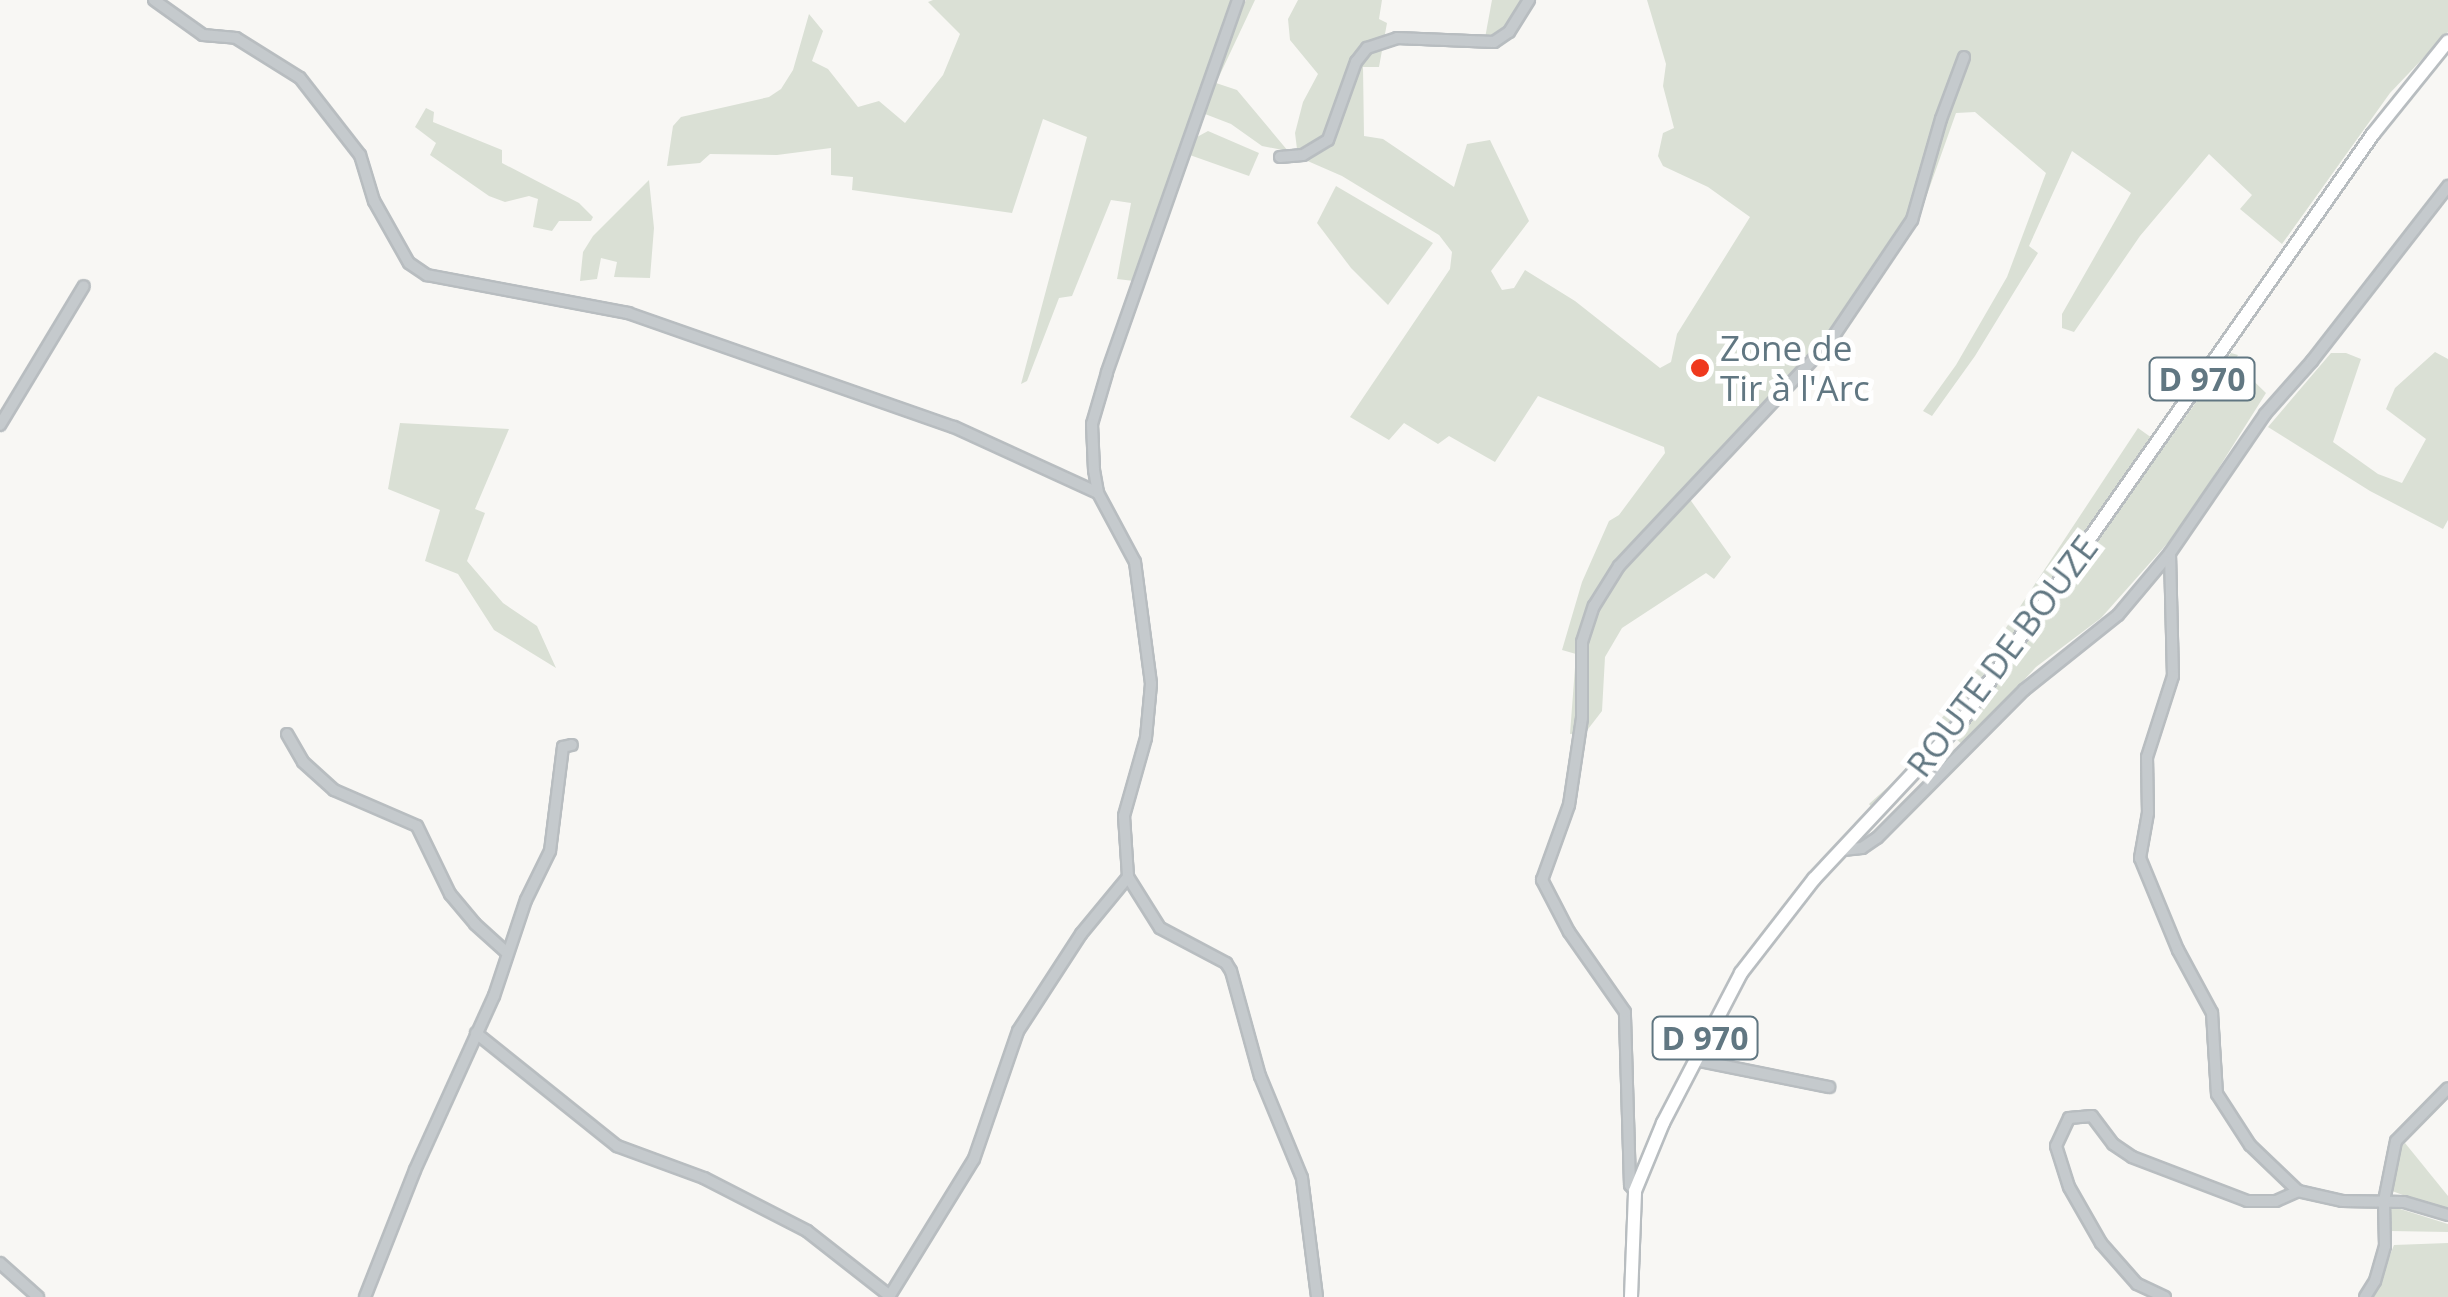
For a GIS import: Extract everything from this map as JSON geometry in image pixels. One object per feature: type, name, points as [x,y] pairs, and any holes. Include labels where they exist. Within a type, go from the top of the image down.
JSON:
[{"type":"main road","name":"ROUTE DE BOUZE","points":[[1631,1297],[1634,1190],[1740,973],[1776,924],[1962,722],[2372,134],[2448,41]]},
{"type":"street","points":[[154,0],[203,36],[236,38],[300,78],[360,156],[374,201],[409,264],[427,275],[628,313],[954,428],[1098,493]]},
{"type":"street","points":[[1238,0],[1092,424],[1098,493],[1135,562],[1151,684],[1146,738],[1124,816],[1128,877],[1160,928],[1226,963],[1231,971],[1260,1076],[1302,1178],[1317,1297]]},
{"type":"street","points":[[1280,157],[1303,155],[1328,140],[1356,62],[1367,48],[1397,38],[1494,42],[1509,32],[1528,0]]},
{"type":"street","points":[[1634,1190],[1630,1185],[1625,1012],[1568,932],[1542,880],[1569,805],[1582,718],[1582,642],[1594,606],[1618,566],[1831,340],[1912,220],[1941,119],[1964,58]]},
{"type":"street","points":[[1842,850],[1862,848],[1890,826],[2024,690],[2118,615],[2170,552],[2265,414],[2312,361],[2448,186]]},
{"type":"street","points":[[0,426],[84,286]]},
{"type":"street","points":[[2170,552],[2174,676],[2147,758],[2148,813],[2140,858],[2144,876],[2214,1023],[2217,1094],[2250,1145],[2298,1191],[2342,1201],[2384,1200],[2448,1215]]},
{"type":"street","points":[[286,734],[311,771],[334,790],[417,826],[450,894],[506,952]]},
{"type":"street","points":[[365,1297],[504,970],[506,952],[550,851],[563,747],[572,745]]},
{"type":"street","points":[[476,1033],[617,1146],[704,1178],[807,1230],[889,1296],[974,1159],[1018,1031],[1080,934],[1128,877]]},
{"type":"street","points":[[1695,1060],[1828,1087]]},
{"type":"street","points":[[2364,1297],[2383,1256],[2384,1200],[2396,1141],[2448,1088]]},
{"type":"street","points":[[2166,1297],[2137,1284],[2101,1243],[2069,1187],[2056,1146],[2069,1118],[2092,1116],[2132,1158],[2247,1201],[2276,1202],[2298,1191]]},
{"type":"street","points":[[0,1263],[38,1297]]},
{"type":"shaded area","points":[[1232,0],[1134,281],[1117,279],[1131,203],[1111,200],[1072,296],[1059,298],[1027,381],[1021,384],[1087,137],[1043,119],[1012,213],[852,190],[853,177],[831,175],[831,148],[777,155],[710,154],[700,163],[667,166],[673,126],[681,117],[769,97],[781,89],[793,70],[809,14],[823,31],[812,61],[828,69],[858,107],[879,101],[905,123],[943,75],[960,34],[928,2]]},
{"type":"shaded area","points":[[1246,0],[1255,0],[1216,83],[1237,90],[1288,151],[1262,146],[1231,124],[1205,114],[1213,74]]},
{"type":"shaded area","points":[[1298,0],[1382,0],[1379,19],[1387,23],[1379,67],[1363,67],[1364,136],[1383,139],[1454,187],[1467,144],[1490,140],[1529,221],[1491,271],[1502,290],[1514,288],[1525,270],[1575,301],[1660,368],[1671,362],[1677,334],[1750,217],[1708,187],[1663,166],[1658,156],[1663,133],[1674,128],[1663,86],[1666,64],[1647,0],[2448,0],[2448,32],[2390,93],[2282,244],[2240,209],[2252,195],[2209,154],[2140,236],[2074,332],[2062,328],[2062,314],[2131,193],[2072,151],[2029,246],[2038,253],[1975,356],[1932,416],[1923,411],[1956,365],[2007,277],[2046,173],[1975,112],[1956,113],[1918,220],[1835,345],[1689,498],[1731,557],[1714,579],[1706,573],[1622,628],[1605,657],[1602,711],[1585,733],[1570,734],[1576,654],[1562,650],[1582,582],[1609,521],[1619,515],[1665,453],[1664,447],[1538,396],[1495,462],[1449,436],[1438,444],[1404,423],[1389,440],[1350,417],[1450,269],[1452,252],[1439,235],[1342,176],[1303,159],[1295,133],[1303,102],[1318,74],[1290,40],[1288,19]]},
{"type":"shaded area","points":[[1492,0],[1525,0],[1504,34],[1485,38]]},
{"type":"shaded area","points":[[426,108],[434,112],[433,122],[502,150],[502,163],[579,203],[593,217],[591,221],[559,221],[552,231],[533,227],[538,199],[529,196],[505,202],[489,196],[430,155],[436,143],[415,127]]},
{"type":"shaded area","points":[[1208,131],[1259,153],[1249,176],[1187,154],[1197,137]]},
{"type":"shaded area","points":[[649,180],[654,228],[650,278],[614,277],[617,262],[601,258],[597,279],[580,281],[583,252],[593,236]]},
{"type":"shaded area","points":[[1336,186],[1433,243],[1388,305],[1351,268],[1317,223]]},
{"type":"shaded area","points":[[2435,352],[2448,359],[2448,520],[2443,529],[2370,491],[2268,427],[2331,353],[2361,359],[2333,442],[2378,474],[2402,483],[2426,439],[2386,409],[2395,388]]},
{"type":"shaded area","points":[[2231,353],[2238,355],[2234,362],[2266,393],[2181,528],[2101,618],[2036,667],[1963,745],[1956,739]]},
{"type":"shaded area","points":[[400,423],[509,429],[475,509],[485,513],[467,561],[503,603],[537,626],[556,668],[494,630],[458,574],[425,561],[440,510],[388,489]]},
{"type":"shaded area","points":[[2138,428],[2152,438],[2107,505],[1961,713],[1874,810],[1869,804],[1899,777],[1992,649]]},
{"type":"shaded area","points":[[2405,1143],[2448,1196],[2448,1207],[2438,1208],[2392,1191],[2397,1151]]},
{"type":"shaded area","points":[[2390,1209],[2448,1224],[2448,1232],[2390,1231]]},
{"type":"shaded area","points":[[2448,1243],[2448,1297],[2373,1297],[2394,1245]]},
{"type":"place","name":"Zone de Tir à l'Arc","points":[[1700,368]]}]
